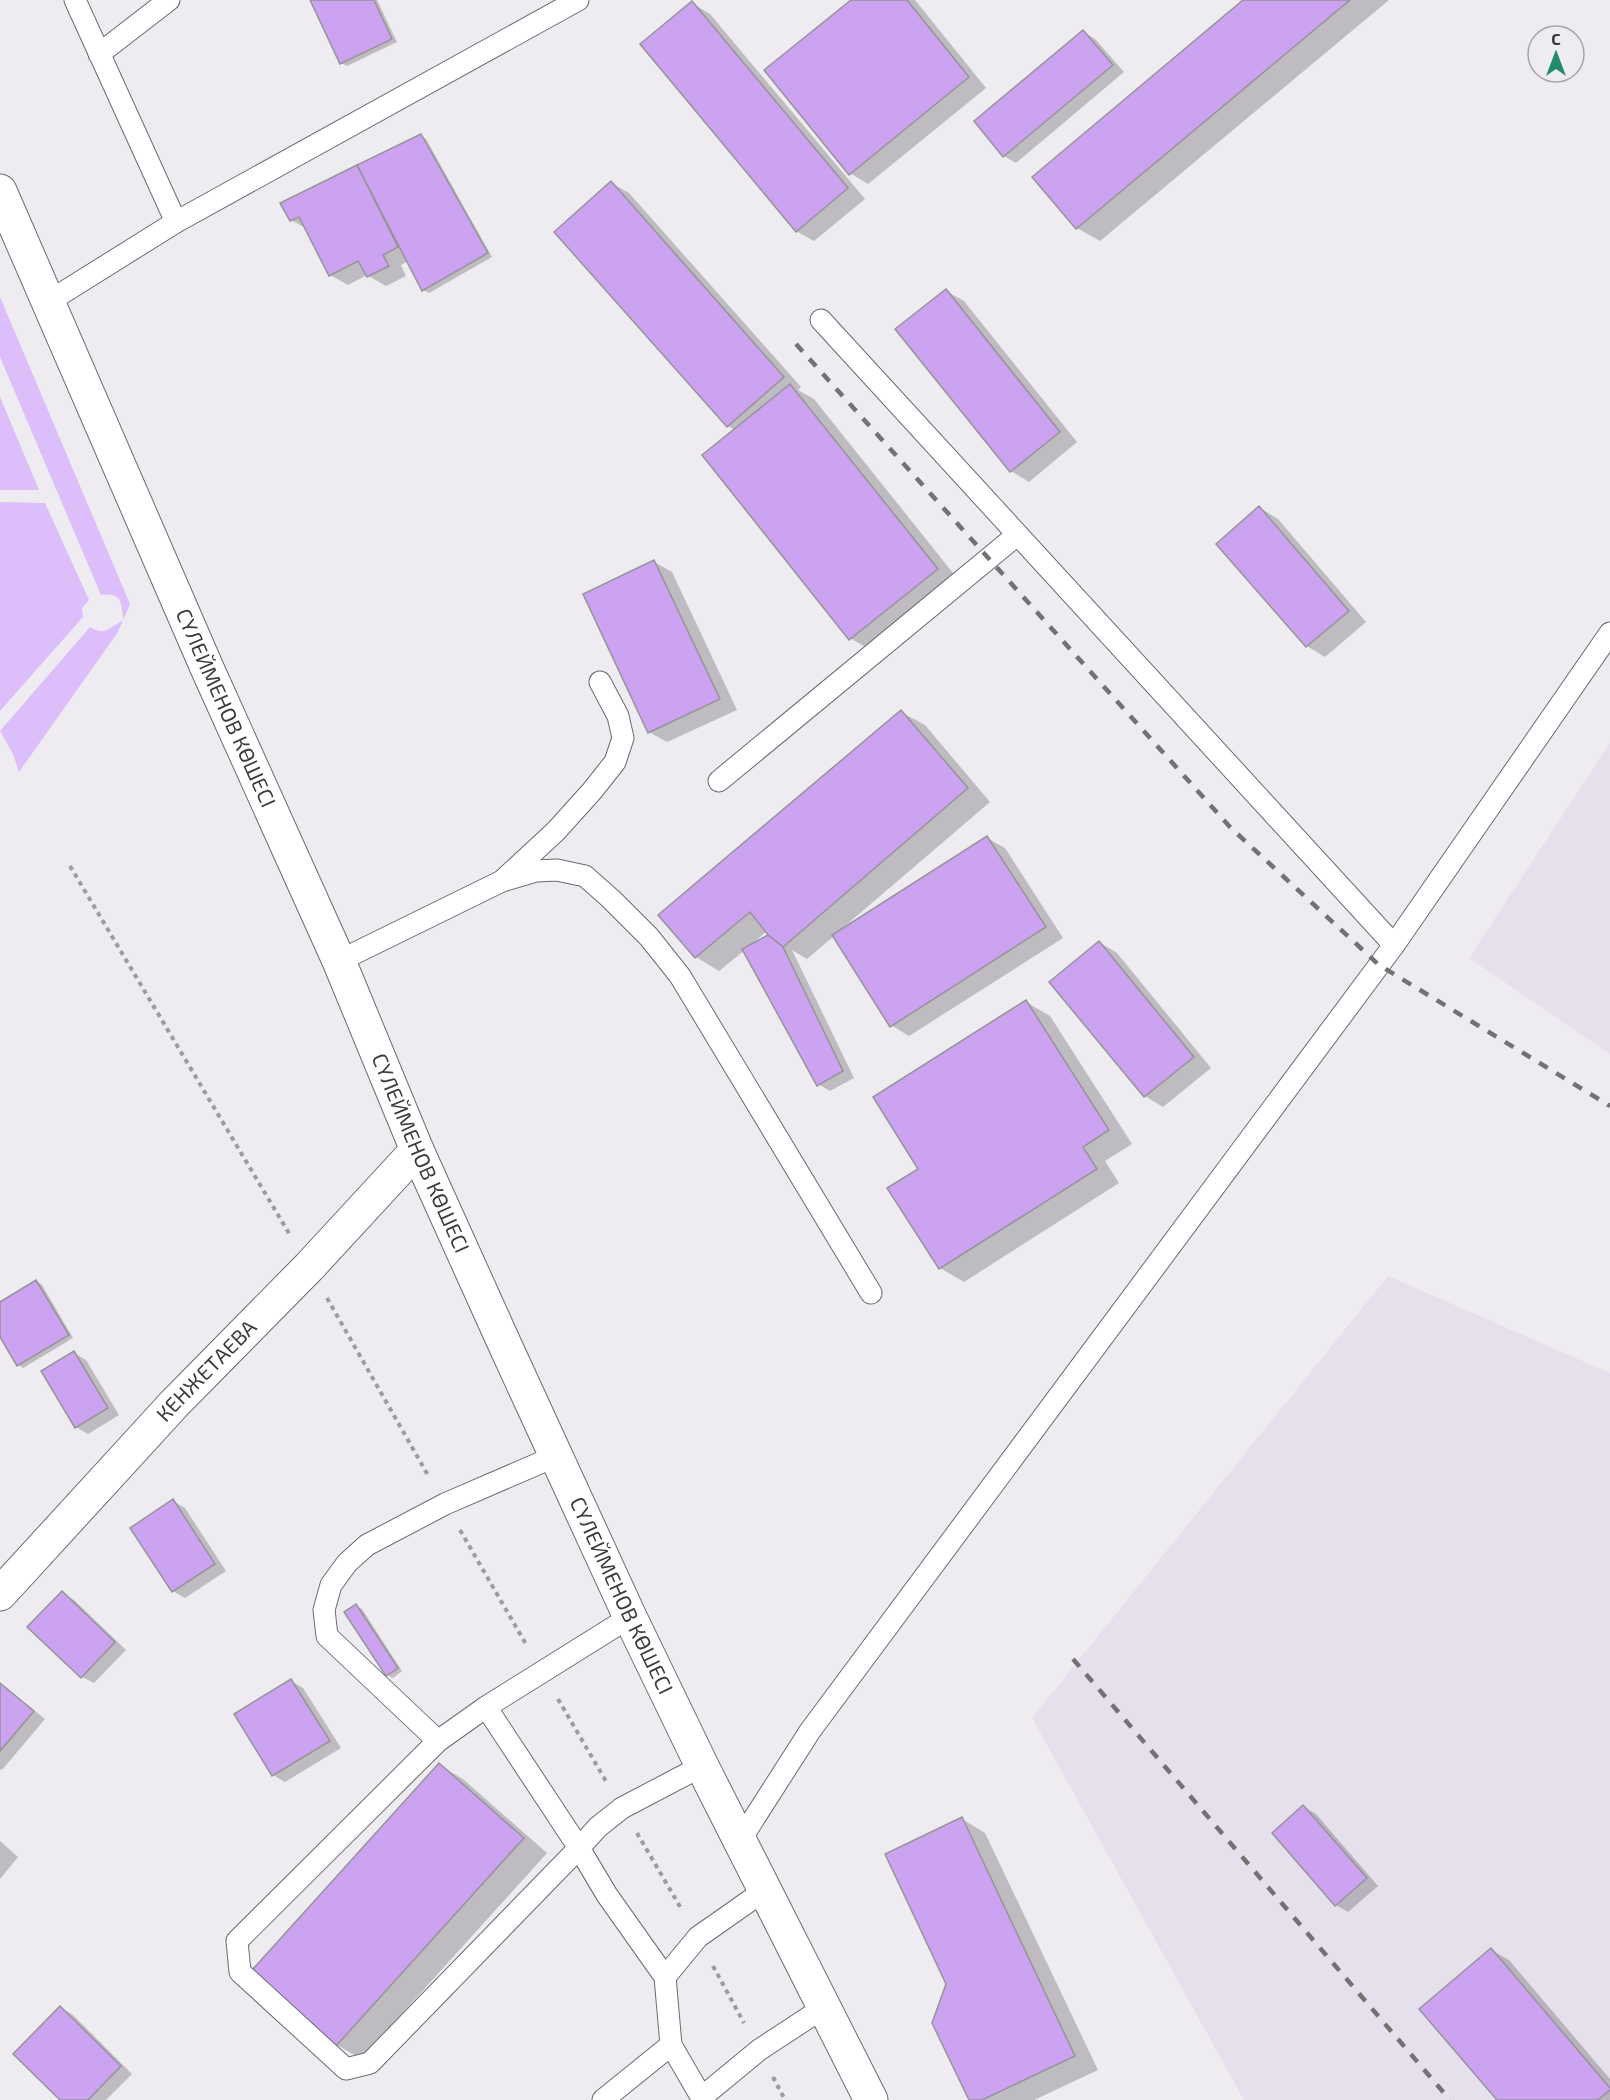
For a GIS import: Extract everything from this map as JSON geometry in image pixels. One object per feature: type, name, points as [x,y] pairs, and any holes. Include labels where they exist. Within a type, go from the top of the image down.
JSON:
[{"type":"street","name":"СҮЛЕЙМЕНОВ КӨШЕСІ","points":[[0,191],[207,668],[339,961],[417,1150],[556,1456],[630,1617],[739,1842],[871,2100]]},
{"type":"street","name":"КЕНЖЕТАЕВА","points":[[0,1594],[174,1404],[309,1267],[417,1150]]},
{"type":"lane","points":[[75,0],[176,222]]},
{"type":"lane","points":[[99,54],[169,0]]},
{"type":"lane","points":[[48,302],[176,222],[578,0]]},
{"type":"lane","points":[[821,320],[1394,945]]},
{"type":"lane","points":[[719,781],[1017,535]]},
{"type":"lane","points":[[739,1842],[810,1731],[1394,945],[1610,633]]},
{"type":"lane","points":[[502,881],[556,831],[615,762],[623,738],[618,716],[600,682]]},
{"type":"lane","points":[[339,961],[502,881],[536,871],[557,870],[585,876],[649,937],[680,976],[871,1293]]},
{"type":"lane","points":[[438,1741],[327,1636],[324,1610],[331,1585],[347,1563],[366,1545],[445,1504],[556,1456]]},
{"type":"lane","points":[[630,1617],[486,1707],[438,1741],[237,1941],[240,1972],[346,2069],[370,2063],[598,1827],[622,1808],[702,1766]]},
{"type":"lane","points":[[486,1707],[579,1848],[607,1895],[665,1977],[671,2045],[702,2099],[759,2050],[823,2008]]},
{"type":"lane","points":[[665,1977],[698,1937],[765,1890]]},
{"type":"lane","points":[[603,2100],[671,2045]]},
{"type":"shaded area","points":[[0,297],[130,604],[124,619],[118,598],[101,595],[0,357]]},
{"type":"shaded area","points":[[0,397],[39,490],[0,490]]},
{"type":"shaded area","points":[[0,502],[45,503],[89,600],[82,608],[83,617],[0,711]]},
{"type":"shaded area","points":[[123,621],[118,632],[19,772],[13,754],[0,731],[90,627],[104,631]]},
{"type":"shaded area","points":[[1610,743],[1610,1054],[1469,958]]},
{"type":"shaded area","points":[[1388,1276],[1610,1373],[1610,2100],[1244,2100],[1032,1718]]},
{"type":"building","points":[[310,0],[374,0],[392,39],[340,64]]},
{"type":"building","points":[[851,0],[907,0],[969,77],[849,175],[764,70]]},
{"type":"building","points":[[1243,0],[1350,0],[1076,229],[1032,177]]},
{"type":"building","points":[[692,1],[848,188],[796,232],[640,44]]},
{"type":"building","points":[[1083,30],[1113,65],[1003,157],[974,121]]},
{"type":"building","points":[[421,134],[488,253],[422,291],[357,165]]},
{"type":"building","points":[[357,165],[398,247],[383,255],[389,266],[367,277],[358,261],[329,276],[299,217],[290,221],[280,203]]},
{"type":"building","points":[[611,181],[784,377],[727,427],[554,232]]},
{"type":"building","points":[[946,289],[1060,432],[1010,472],[895,329]]},
{"type":"building","points":[[790,384],[938,569],[849,640],[702,455]]},
{"type":"building","points":[[1259,506],[1349,611],[1306,647],[1216,544]]},
{"type":"building","points":[[654,560],[720,699],[648,733],[583,594]]},
{"type":"building","points":[[901,710],[968,788],[783,947],[768,935],[750,912],[695,958],[658,915]]},
{"type":"building","points":[[987,836],[1046,927],[890,1027],[832,935]]},
{"type":"building","points":[[768,935],[783,947],[843,1071],[817,1086],[742,949]]},
{"type":"building","points":[[1099,941],[1194,1057],[1144,1097],[1049,982]]},
{"type":"building","points":[[1026,1000],[1109,1130],[1083,1147],[1097,1169],[939,1269],[887,1188],[918,1169],[873,1097]]},
{"type":"building","points":[[36,1280],[69,1335],[17,1366],[0,1337],[0,1302]]},
{"type":"building","points":[[74,1351],[108,1408],[75,1428],[41,1371]]},
{"type":"building","points":[[173,1499],[215,1564],[172,1592],[130,1528]]},
{"type":"building","points":[[62,1591],[115,1642],[81,1678],[27,1627]]},
{"type":"building","points":[[356,1604],[398,1668],[386,1676],[344,1612]]},
{"type":"building","points":[[291,1679],[330,1741],[272,1776],[234,1714]]},
{"type":"building","points":[[0,1683],[34,1711],[0,1751]]},
{"type":"building","points":[[439,1763],[524,1838],[336,2046],[252,1970]]},
{"type":"building","points":[[1303,1805],[1367,1878],[1335,1906],[1272,1833]]},
{"type":"building","points":[[962,1817],[1075,2056],[982,2100],[969,2100],[932,2023],[946,1984],[885,1854]]},
{"type":"building","points":[[1491,1948],[1610,2088],[1598,2100],[1497,2100],[1419,2009]]},
{"type":"building","points":[[60,2006],[121,2066],[88,2100],[60,2100],[13,2054]]},
{"type":"railway","points":[[796,344],[1230,827],[1379,965],[1610,1106]]},
{"type":"railway","points":[[1073,1659],[1450,2100]]}]
